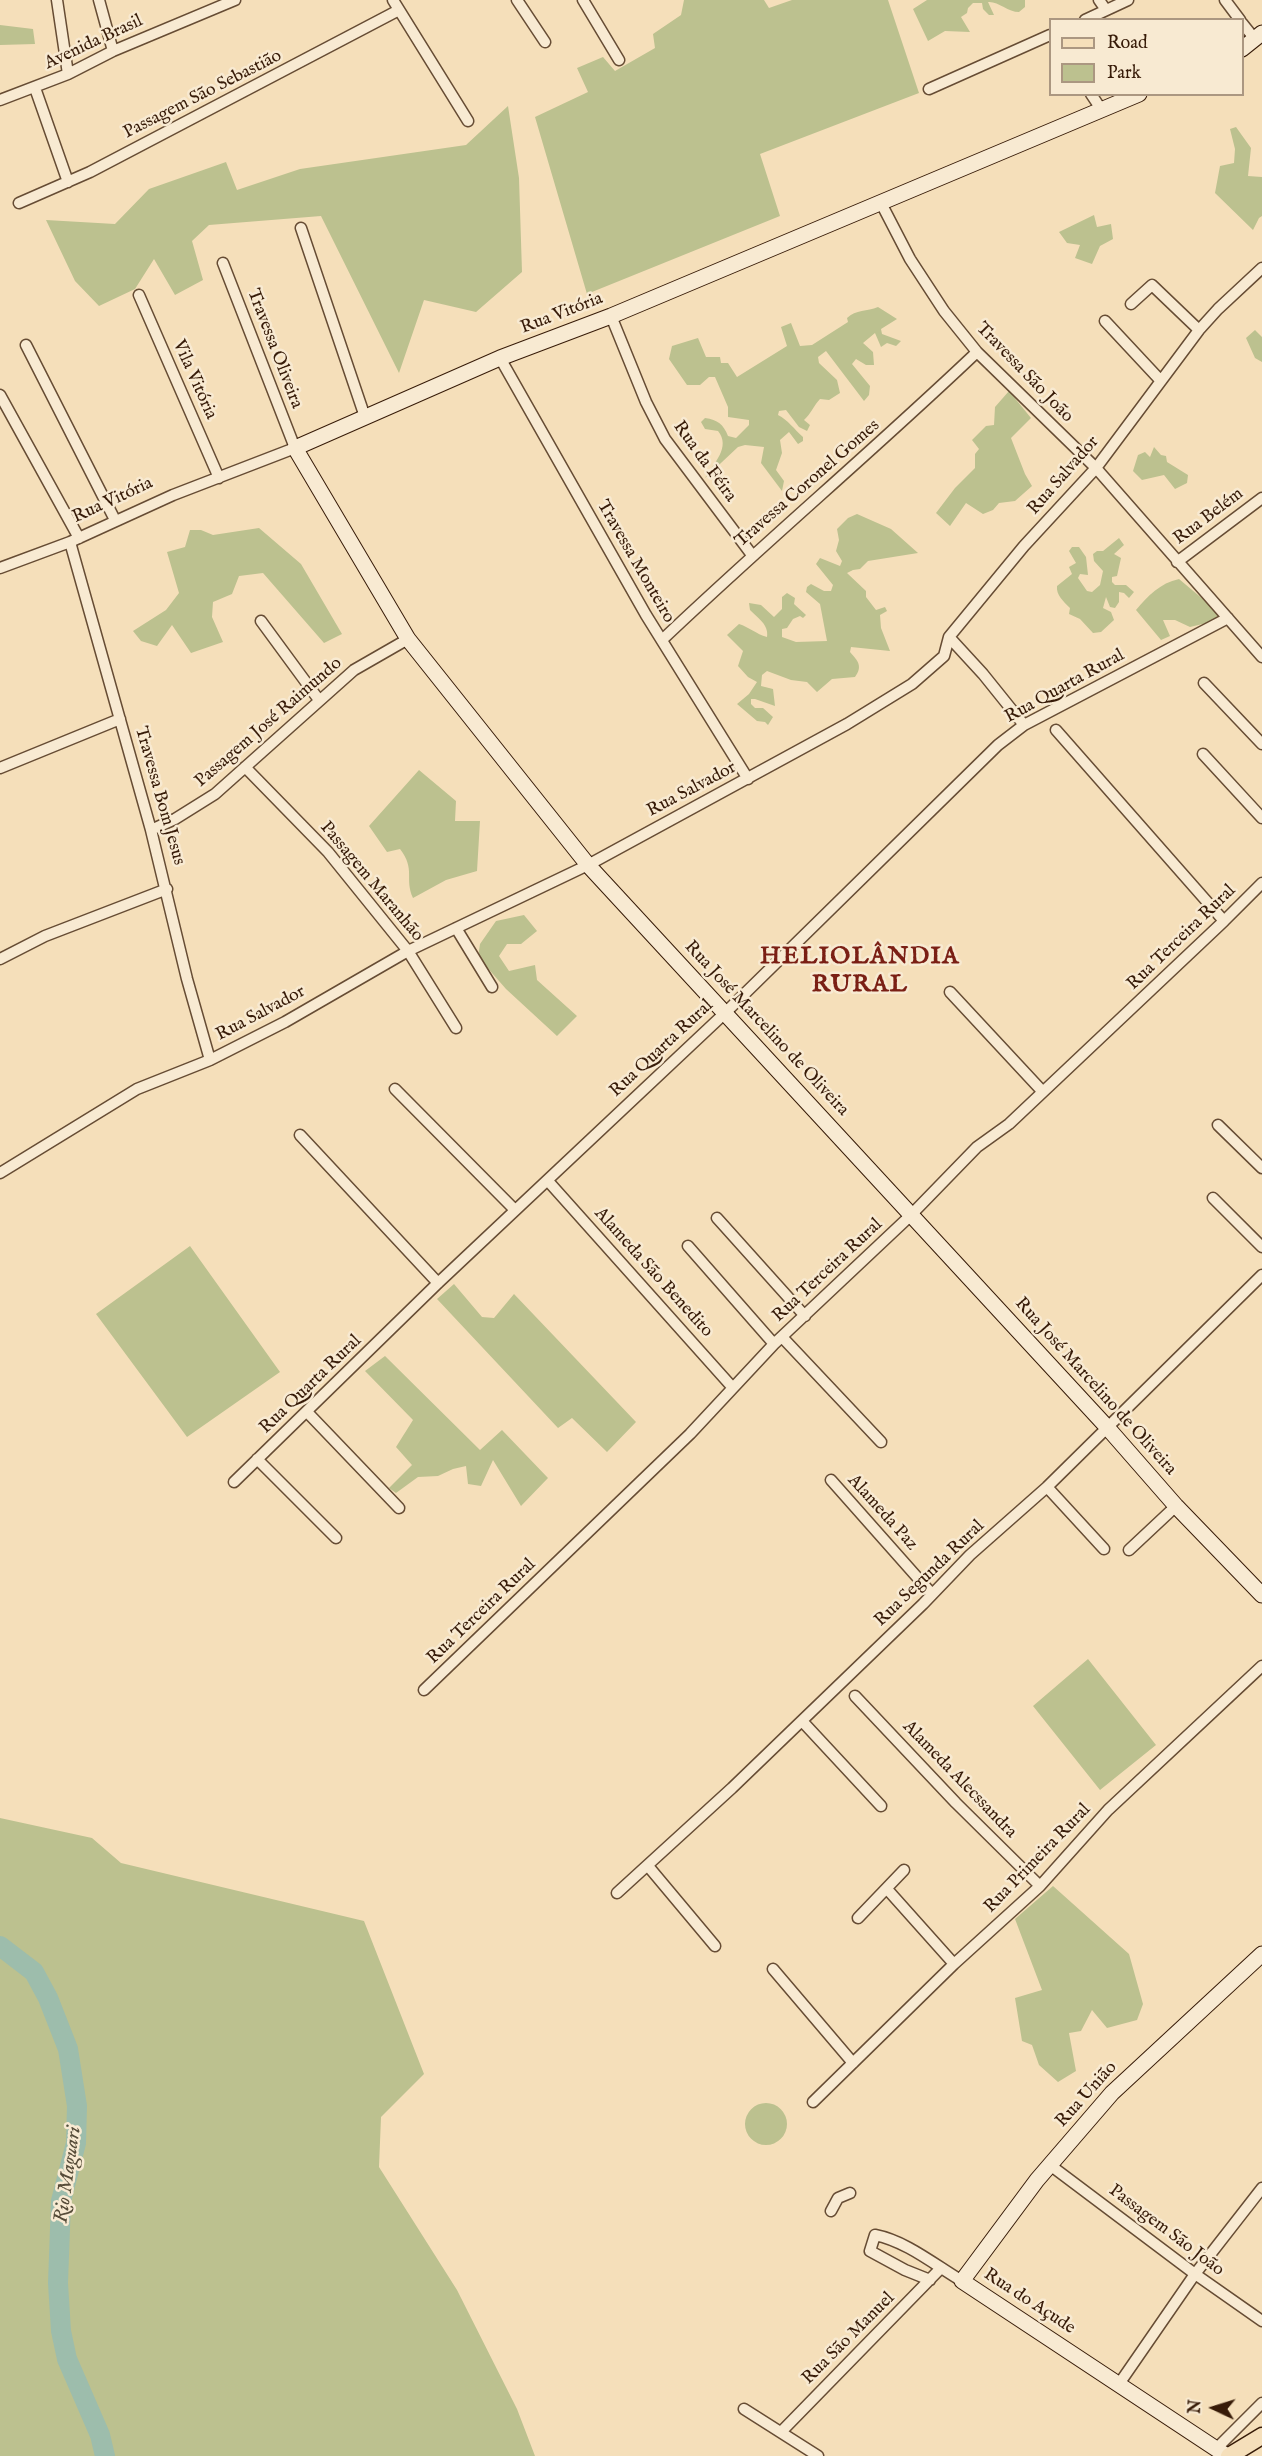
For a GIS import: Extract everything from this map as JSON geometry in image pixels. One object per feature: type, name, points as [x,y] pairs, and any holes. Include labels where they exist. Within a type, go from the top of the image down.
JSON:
[{"type":"main road","points":[[1224,2453],[1262,2436]]},
{"type":"street","points":[[57,0],[69,74]]},
{"type":"street","points":[[99,0],[113,51]]},
{"type":"street","name":"Avenida Brasil","points":[[0,100],[69,74],[113,51],[235,0]]},
{"type":"street","points":[[517,0],[545,42]]},
{"type":"street","points":[[583,0],[619,60]]},
{"type":"street","points":[[1099,0],[1106,10]]},
{"type":"street","points":[[1089,18],[1128,0]]},
{"type":"street","points":[[1225,0],[1239,18]]},
{"type":"street","points":[[396,5],[468,121]]},
{"type":"street","name":"Passagem São Sebastião","points":[[19,203],[68,182],[396,5]]},
{"type":"street","points":[[1244,23],[1258,35],[1244,47]]},
{"type":"street","points":[[929,89],[1049,37]]},
{"type":"street","points":[[35,88],[68,182]]},
{"type":"street","points":[[1091,96],[1101,109]]},
{"type":"street","name":"Rua Vitória","points":[[0,568],[75,540],[173,495],[295,448],[500,358],[611,316],[1133,96]]},
{"type":"street","name":"Travessa São João","points":[[881,203],[910,259],[944,311],[977,352],[1096,468],[1262,657]]},
{"type":"street","points":[[301,228],[365,417]]},
{"type":"street","name":"Travessa Oliveira","points":[[223,263],[295,448]]},
{"type":"street","name":"Rua Salvador","points":[[0,1173],[137,1089],[210,1060],[285,1022],[408,951],[588,865],[847,724],[912,684],[945,656],[949,637],[1024,546],[1096,468],[1199,330],[1262,268]]},
{"type":"street","points":[[1131,304],[1152,285],[1199,330]]},
{"type":"street","name":"Vila Vitória","points":[[139,295],[219,478]]},
{"type":"street","name":"Rua da Féira","points":[[611,316],[646,402],[664,439],[752,555]]},
{"type":"street","points":[[1105,321],[1161,381]]},
{"type":"street","points":[[26,345],[116,520]]},
{"type":"street","name":"Travessa Coronel Gomes","points":[[662,640],[752,555],[909,417],[977,352]]},
{"type":"street","name":"Travessa Monteiro","points":[[500,358],[662,640],[748,779]]},
{"type":"street","name":"Travessa Bom Jesus","points":[[2,402],[75,540],[210,1060]]},
{"type":"street","name":"Rua José Marcelino de Oliveira","points":[[295,448],[408,639],[588,865],[1262,1595]]},
{"type":"street","name":"Rua Belém","points":[[1177,562],[1262,498]]},
{"type":"street","name":"Rua Quarta Rural","points":[[234,1482],[406,1319],[438,1283],[724,1013],[998,745],[1024,725],[1228,618]]},
{"type":"street","points":[[261,621],[319,700]]},
{"type":"street","points":[[949,637],[983,674],[1024,725]]},
{"type":"street","name":"Passagem José Raimundo","points":[[152,830],[215,795],[354,670],[408,639]]},
{"type":"street","points":[[1204,683],[1262,744]]},
{"type":"street","points":[[0,768],[120,719]]},
{"type":"street","points":[[1056,730],[1224,921]]},
{"type":"street","points":[[1203,754],[1262,818]]},
{"type":"street","name":"Passagem Maranhão","points":[[245,767],[328,852],[408,951],[456,1028]]},
{"type":"street","name":"Rua Terceira Rural","points":[[424,1690],[441,1674],[461,1649],[505,1619],[734,1388],[778,1340],[910,1216],[977,1147],[1009,1124],[1262,883]]},
{"type":"street","points":[[0,959],[45,936],[167,889]]},
{"type":"street","points":[[456,928],[492,987]]},
{"type":"street","points":[[950,992],[1042,1092]]},
{"type":"street","points":[[395,1089],[515,1210]]},
{"type":"street","points":[[1218,1125],[1262,1168]]},
{"type":"street","points":[[300,1135],[438,1283]]},
{"type":"street","name":"Alameda São Benedito","points":[[548,1181],[734,1388]]},
{"type":"street","points":[[1213,1198],[1262,1247]]},
{"type":"street","points":[[717,1218],[805,1316]]},
{"type":"street","points":[[688,1246],[778,1340],[881,1442]]},
{"type":"street","name":"Rua Segunda Rural","points":[[617,1893],[892,1639],[970,1555],[1047,1487],[1106,1426],[1262,1275]]},
{"type":"street","points":[[307,1412],[399,1508]]},
{"type":"street","points":[[258,1459],[336,1538]]},
{"type":"street","name":"Alameda Paz","points":[[831,1480],[932,1594]]},
{"type":"street","points":[[1047,1487],[1104,1549]]},
{"type":"street","points":[[1129,1550],[1174,1500]]},
{"type":"street","name":"Rua Primeira Rural","points":[[813,2102],[954,1964],[1040,1886],[1108,1810],[1262,1666]]},
{"type":"street","name":"Alameda Alecssandra","points":[[855,1696],[956,1803],[1040,1886]]},
{"type":"street","points":[[802,1721],[881,1806]]},
{"type":"street","points":[[644,1866],[715,1946]]},
{"type":"street","points":[[858,1918],[904,1870]]},
{"type":"street","points":[[886,1889],[954,1964]]},
{"type":"street","name":"Rua União","points":[[962,2281],[1050,2165],[1112,2092],[1262,1954]]},
{"type":"street","points":[[773,1969],[853,2063]]},
{"type":"street","name":"Passagem São João","points":[[1050,2165],[1195,2274],[1262,2321]]},
{"type":"street","points":[[1119,2384],[1195,2274],[1262,2188]]},
{"type":"street","points":[[831,2211],[838,2198],[850,2193]]},
{"type":"street","name":"Rua do Açude","points":[[930,2280],[905,2270],[870,2251],[875,2235],[897,2243],[962,2281],[1224,2453]]},
{"type":"street","name":"Rua São Manuel","points":[[780,2432],[941,2268]]},
{"type":"street","points":[[1224,2453],[1262,2403]]},
{"type":"street","points":[[744,2409],[818,2456]]},
{"type":"green space","points":[[684,0],[764,0],[769,8],[792,0],[888,0],[919,93],[760,154],[780,216],[587,294],[535,117],[588,92],[577,68],[603,57],[615,71],[655,48],[653,34],[681,15]]},
{"type":"green space","points":[[927,0],[1025,0],[1025,7],[1015,12],[996,3],[988,2],[994,15],[989,15],[983,9],[982,3],[973,3],[967,13],[961,17],[970,32],[945,31],[928,41],[913,9]]},
{"type":"green space","points":[[0,25],[33,29],[35,44],[0,45]]},
{"type":"green space","points":[[508,106],[519,178],[522,272],[476,312],[424,300],[399,373],[321,216],[209,225],[192,241],[203,280],[175,295],[154,259],[135,289],[99,306],[75,281],[46,220],[115,224],[149,189],[226,162],[237,190],[300,169],[466,145]]},
{"type":"green space","points":[[1236,127],[1251,148],[1248,176],[1262,177],[1262,216],[1253,230],[1215,193],[1220,166],[1234,163],[1235,149],[1230,129]]},
{"type":"green space","points":[[1094,215],[1097,227],[1111,224],[1113,239],[1100,246],[1092,264],[1075,258],[1080,245],[1067,243],[1059,232]]},
{"type":"green space","points":[[878,307],[897,319],[881,329],[882,334],[901,341],[896,346],[887,343],[881,347],[875,333],[863,343],[873,352],[874,365],[866,365],[856,359],[852,364],[870,386],[869,395],[864,401],[826,351],[818,357],[819,363],[837,380],[840,393],[829,400],[820,399],[818,401],[804,420],[810,425],[807,431],[799,427],[786,410],[779,411],[778,415],[803,437],[803,441],[798,444],[789,432],[780,440],[782,453],[776,470],[784,481],[782,491],[761,463],[764,447],[745,445],[738,447],[705,478],[720,455],[723,443],[718,431],[705,429],[701,422],[705,418],[717,421],[728,436],[736,438],[749,425],[749,420],[728,417],[728,407],[715,377],[709,377],[700,385],[687,385],[669,359],[672,346],[698,338],[706,357],[720,357],[721,363],[728,363],[737,377],[787,346],[781,327],[791,323],[800,346],[812,345],[848,322],[847,318],[850,315]]},
{"type":"green space","points":[[1255,330],[1262,337],[1262,362],[1255,358],[1246,338]]},
{"type":"green space","points":[[1009,391],[1031,418],[1011,438],[1032,486],[1015,501],[999,503],[993,510],[983,514],[966,503],[950,526],[936,513],[955,488],[975,468],[975,454],[979,449],[972,440],[986,426],[994,425],[995,407]]},
{"type":"green space","points":[[1154,447],[1161,455],[1166,456],[1167,462],[1188,475],[1187,483],[1175,489],[1164,475],[1142,480],[1133,471],[1138,455],[1145,452],[1150,457]]},
{"type":"green space","points":[[857,514],[891,529],[918,553],[868,561],[860,569],[847,573],[866,591],[866,597],[876,610],[885,607],[887,611],[880,615],[881,628],[890,651],[851,647],[850,652],[859,667],[855,677],[832,679],[817,692],[807,682],[791,680],[767,671],[762,675],[761,686],[773,689],[775,706],[755,699],[751,699],[751,704],[755,708],[763,708],[773,717],[768,725],[757,721],[737,704],[749,694],[757,682],[748,677],[738,666],[743,651],[727,635],[739,624],[767,637],[765,625],[750,610],[749,603],[761,605],[774,617],[782,609],[782,597],[787,593],[795,598],[794,604],[806,615],[803,618],[800,616],[793,619],[787,628],[782,629],[782,637],[796,642],[827,641],[820,604],[806,592],[807,587],[811,584],[824,591],[831,591],[833,585],[816,564],[820,558],[840,566],[842,561],[836,551],[839,540],[837,529],[848,518]]},
{"type":"green space","points":[[259,528],[301,564],[342,634],[324,643],[263,573],[239,576],[232,594],[213,602],[212,617],[223,642],[191,653],[172,625],[157,646],[141,641],[133,631],[166,610],[179,593],[167,552],[185,547],[190,530],[201,530],[213,535]]},
{"type":"green space","points":[[1119,538],[1124,545],[1114,554],[1121,558],[1117,576],[1112,577],[1112,582],[1115,585],[1126,585],[1134,592],[1129,598],[1119,592],[1119,602],[1115,608],[1110,607],[1106,597],[1103,608],[1111,612],[1114,620],[1101,632],[1093,633],[1080,619],[1069,614],[1070,608],[1059,595],[1057,586],[1072,574],[1069,567],[1076,563],[1069,551],[1072,547],[1079,547],[1086,557],[1088,575],[1080,574],[1078,578],[1087,591],[1092,592],[1100,585],[1103,571],[1094,561],[1093,554],[1103,551]]},
{"type":"green space","points":[[1179,579],[1223,616],[1211,622],[1190,627],[1175,620],[1163,620],[1170,636],[1161,640],[1136,610],[1160,587]]},
{"type":"green space","points":[[419,770],[456,801],[455,821],[480,821],[477,871],[446,880],[413,898],[405,856],[400,849],[387,852],[369,826]]},
{"type":"green space","points":[[524,915],[537,931],[521,944],[507,944],[499,956],[509,971],[535,965],[537,980],[577,1016],[557,1036],[506,989],[478,957],[480,944],[496,921]]},
{"type":"green space","points":[[190,1246],[280,1372],[187,1437],[96,1314]]},
{"type":"green space","points":[[454,1284],[482,1317],[494,1318],[514,1294],[636,1422],[607,1452],[572,1418],[558,1428],[437,1299]]},
{"type":"green space","points":[[385,1356],[480,1450],[502,1430],[548,1478],[521,1506],[493,1460],[481,1486],[468,1484],[466,1466],[438,1476],[418,1477],[396,1493],[389,1488],[412,1465],[396,1447],[413,1420],[365,1371]]},
{"type":"green space","points":[[1088,1659],[1156,1745],[1100,1790],[1033,1706]]},
{"type":"green space","points":[[0,1818],[92,1838],[121,1863],[364,1921],[424,2074],[381,2117],[379,2167],[457,2290],[517,2409],[535,2456],[0,2456]]},
{"type":"green space","points":[[1053,1886],[1129,1954],[1143,2004],[1137,2020],[1107,2028],[1092,2010],[1081,2031],[1069,2033],[1076,2071],[1058,2082],[1039,2065],[1032,2045],[1022,2041],[1015,1998],[1042,1990],[1015,1919]]},
{"type":"green space","points":[[766,2103],[781,2109],[787,2124],[781,2139],[766,2145],[751,2139],[745,2124],[751,2109]]},
{"type":"waterway","name":"Rio Maguari","points":[[0,1946],[34,1972],[48,1998],[68,2049],[77,2106],[76,2143],[61,2201],[58,2283],[61,2331],[67,2359],[100,2435],[105,2456]]},
{"type":"district","name":"HELIOLÂNDIA RURAL","points":[[860,972]]}]
